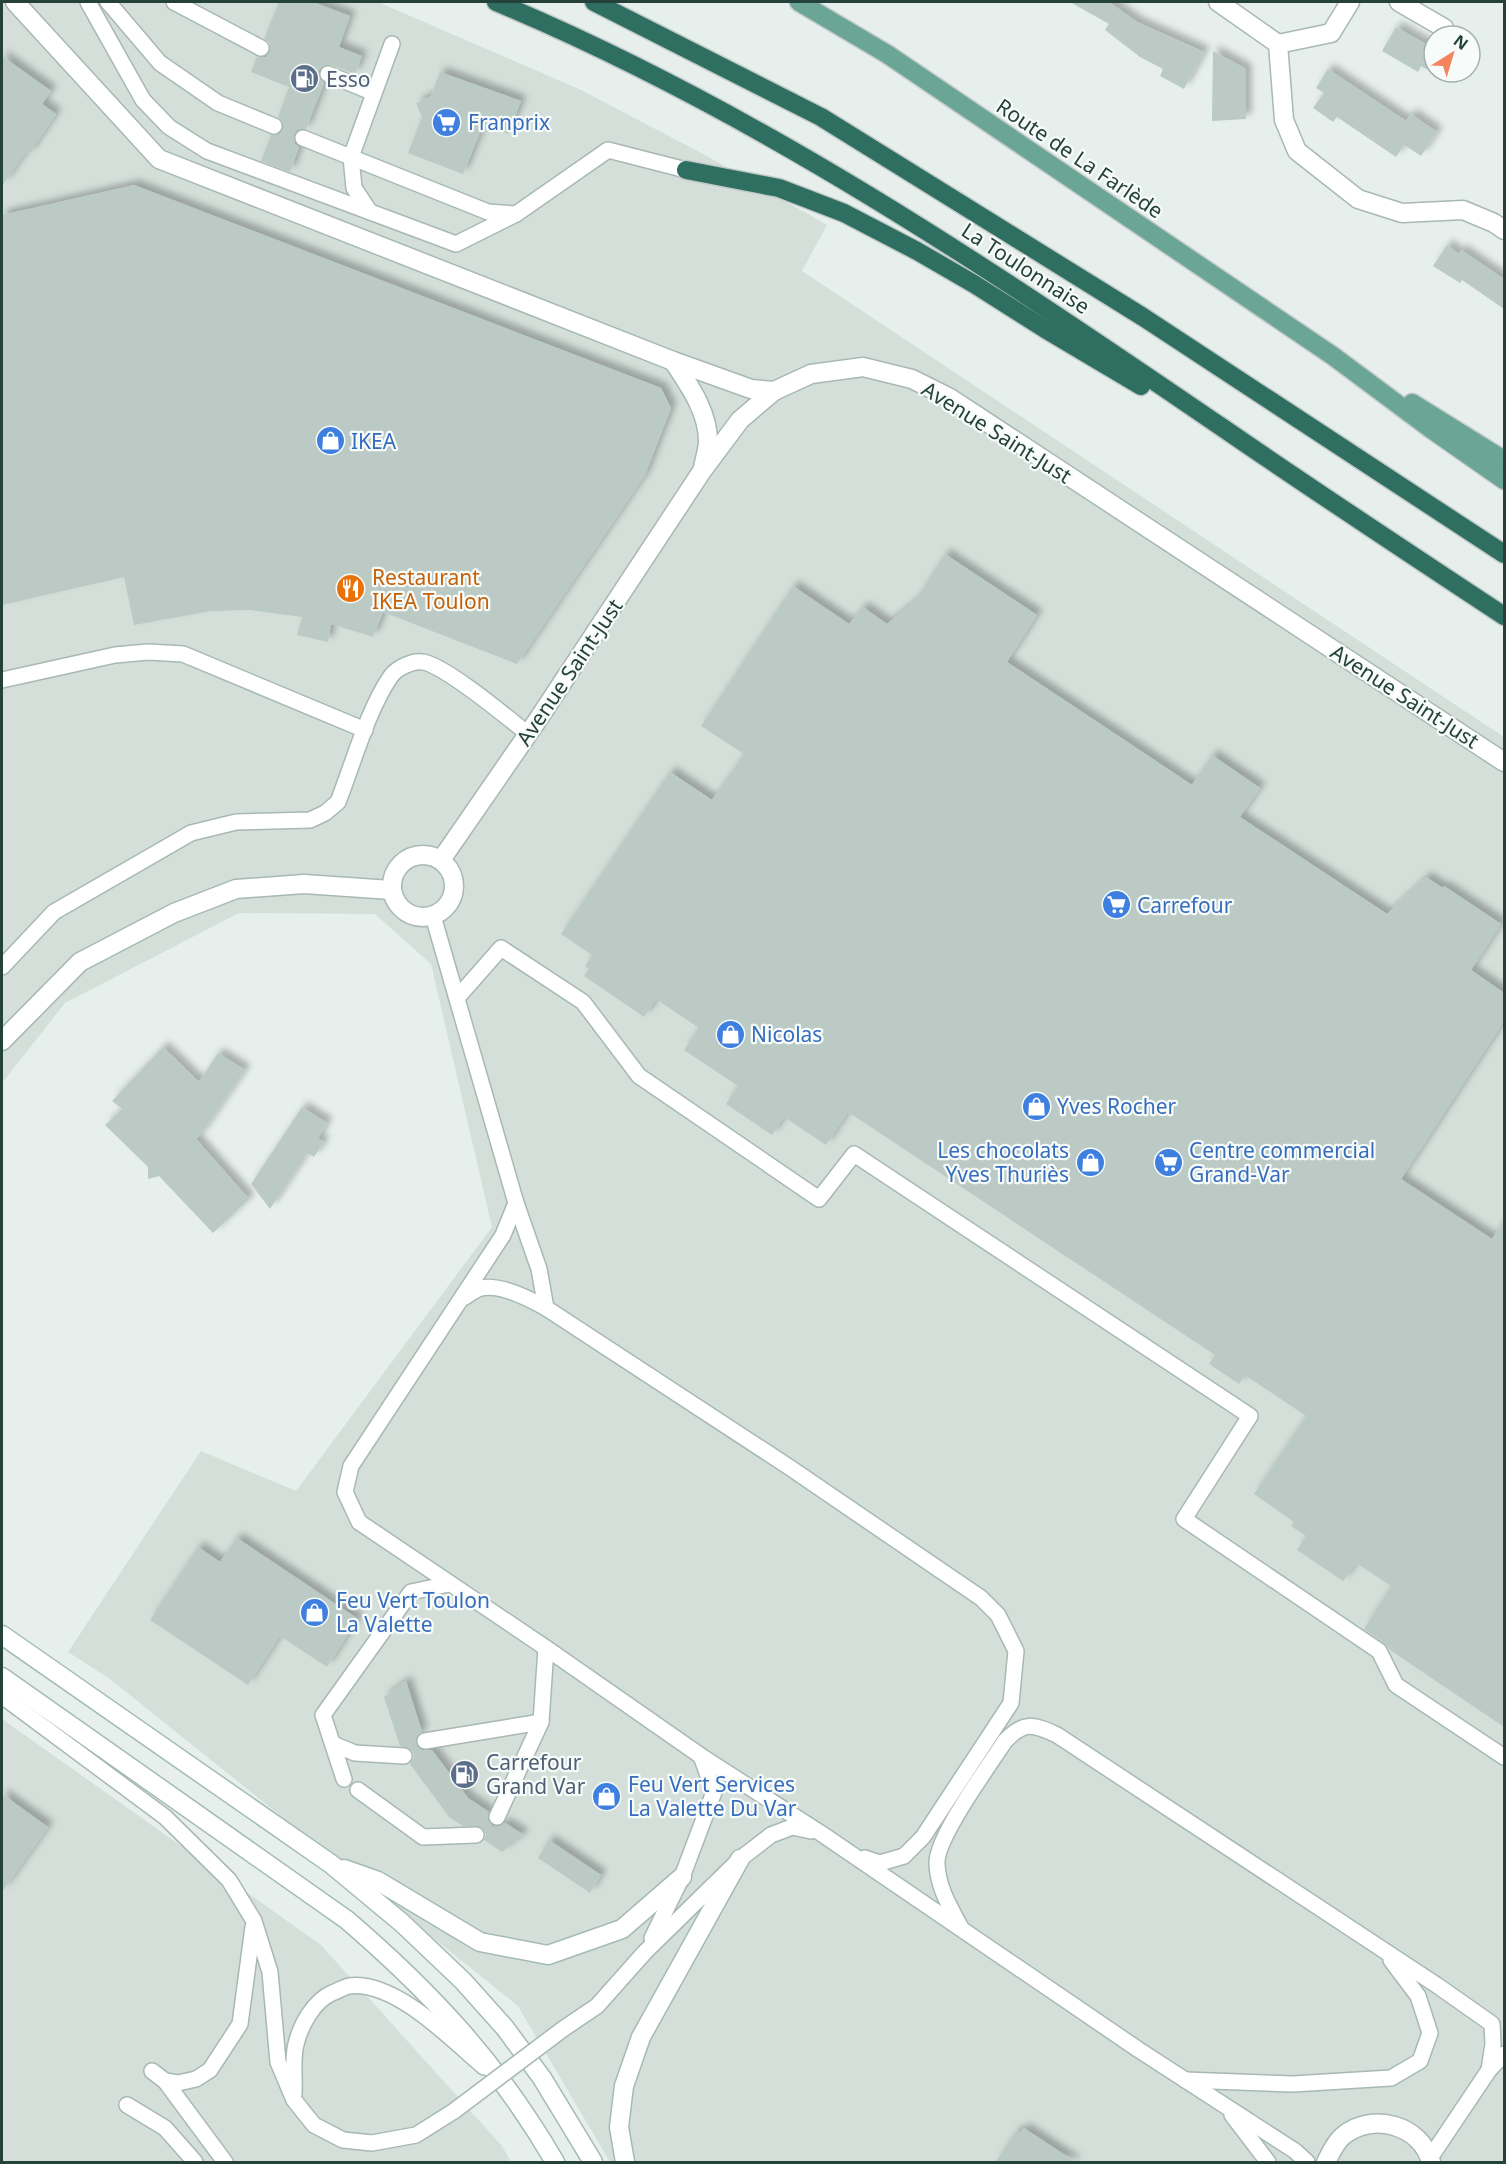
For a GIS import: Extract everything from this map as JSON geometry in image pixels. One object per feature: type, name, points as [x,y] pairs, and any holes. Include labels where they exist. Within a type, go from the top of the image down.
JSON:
[{"type":"highway","name":"La Toulonnaise","points":[[496,2],[560,28],[676,86],[862,190],[1033,298],[1283,469],[1504,616]]},
{"type":"highway","name":"La Toulonnaise","points":[[594,2],[830,123],[1133,311],[1504,554]]},
{"type":"highway","points":[[686,170],[779,188],[844,213],[974,284],[1045,329],[1283,469]]},
{"type":"main road","name":"Route de La Farlède","points":[[799,2],[887,54],[1333,356],[1504,480]]},
{"type":"main road","name":"Route de La Farlède","points":[[1333,356],[1504,460]]},
{"type":"street","points":[[15,2],[159,159],[673,361],[751,389],[774,391]]},
{"type":"street","points":[[1218,2],[1278,44],[1331,33],[1350,2]]},
{"type":"street","points":[[1399,2],[1437,24]]},
{"type":"street","points":[[1278,44],[1284,120],[1297,151],[1358,199],[1402,213],[1463,210],[1494,223],[1504,230]]},
{"type":"street","points":[[673,361],[697,400],[706,422],[708,443],[702,471]]},
{"type":"street","name":"Avenue Saint-Just","points":[[441,860],[528,734],[702,471],[740,420],[774,391],[811,374],[863,367],[912,379],[950,398],[1504,762]]},
{"type":"street","points":[[428,855],[441,860],[450,869],[454,882],[450,902],[443,911],[433,916],[419,918],[407,914],[395,902],[391,890],[392,877],[400,864],[409,857],[428,855]]},
{"type":"street","points":[[2,1041],[80,962],[174,913],[236,890],[304,884],[391,890]]},
{"type":"street","points":[[2,1635],[331,1864],[402,1923],[463,1981],[505,2028],[542,2078],[593,2163]]},
{"type":"street","points":[[2,1677],[347,1920],[393,1960],[448,2015],[485,2058],[555,2163]]},
{"type":"street","points":[[625,2163],[619,2127],[624,2086],[641,2037],[740,1858]]},
{"type":"street","points":[[331,1864],[378,1881],[480,1942],[548,1955],[622,1929],[682,1877]]},
{"type":"street","points":[[1326,2163],[1333,2148],[1344,2135],[1359,2127],[1376,2123],[1392,2125],[1408,2132],[1421,2143],[1430,2160]]},
{"type":"lane","points":[[88,2],[143,100],[169,127],[207,150],[456,244],[516,214],[608,150],[686,170]]},
{"type":"lane","points":[[108,2],[160,63],[218,103],[274,126]]},
{"type":"lane","points":[[174,2],[261,48]]},
{"type":"lane","points":[[370,212],[354,188],[351,157],[392,44]]},
{"type":"lane","points":[[327,74],[374,93]]},
{"type":"lane","points":[[303,138],[488,212],[516,214]]},
{"type":"lane","points":[[2,680],[115,655],[148,652],[183,654],[365,730]]},
{"type":"lane","points":[[2,968],[54,912],[191,833],[236,822],[310,820],[325,813],[338,802],[378,700],[393,674],[407,664],[422,661],[459,681],[528,734]]},
{"type":"lane","points":[[433,916],[516,1203],[538,1269],[546,1308]]},
{"type":"lane","points":[[457,999],[501,948],[583,1002],[639,1076],[819,1199],[854,1154],[1250,1416],[1184,1519],[1379,1651],[1396,1685],[1504,1757]]},
{"type":"lane","points":[[516,1203],[503,1235],[351,1466],[345,1492],[359,1522],[701,1756],[822,1834],[1185,2080],[1295,2151],[1307,2163]]},
{"type":"lane","points":[[462,1299],[480,1288],[497,1289],[523,1296],[546,1308],[805,1477],[981,1598],[998,1615],[1016,1652],[1011,1703],[922,1837],[904,1856],[880,1863],[846,1850]]},
{"type":"lane","points":[[344,1779],[323,1715],[411,1592],[449,1584]]},
{"type":"lane","points":[[497,1817],[541,1722],[546,1648]]},
{"type":"lane","points":[[2,1696],[165,1817],[229,1880],[254,1921],[270,1972],[278,2062],[294,2100],[314,2125],[343,2140],[372,2144],[416,2135],[454,2111],[597,2006],[645,1952],[740,1858],[771,1835],[792,1827],[822,1834]]},
{"type":"lane","points":[[425,1741],[541,1722]]},
{"type":"lane","points":[[962,1929],[940,1888],[936,1862],[944,1837],[1005,1741],[1015,1730],[1026,1726],[1040,1727],[1056,1735],[1492,2024],[1489,2070]]},
{"type":"lane","points":[[333,1744],[355,1753],[404,1756]]},
{"type":"lane","points":[[645,1952],[682,1877],[714,1792],[701,1756]]},
{"type":"lane","points":[[358,1790],[423,1837],[477,1835]]},
{"type":"lane","points":[[165,2081],[178,2083],[196,2079],[210,2070],[240,2024],[254,1921]]},
{"type":"lane","points":[[1185,2080],[1293,2084],[1391,2078],[1420,2061],[1430,2033],[1418,1996],[1385,1952]]},
{"type":"lane","points":[[294,2100],[296,2044],[309,2014],[324,1996],[349,1986],[368,1987],[410,2006],[504,2084]]},
{"type":"lane","points":[[1430,2160],[1489,2070],[1504,2054]]},
{"type":"lane","points":[[152,2071],[165,2081],[225,2163]]},
{"type":"lane","points":[[127,2105],[165,2128],[195,2163]]},
{"type":"lane","points":[[1225,2106],[1268,2163]]},
{"type":"shaded area","points":[[2,2],[378,2],[581,90],[705,155],[827,225],[802,271],[1504,737],[1504,2162],[610,2162],[518,2006],[110,1679],[68,1652],[201,1451],[296,1491],[492,1227],[431,964],[375,914],[239,913],[65,1003],[2,1083]]},
{"type":"shaded area","points":[[2,1719],[321,1945],[502,2146],[511,2162],[2,2162]]},
{"type":"building","points":[[279,2],[313,2],[350,16],[339,47],[362,56],[355,74],[331,65],[323,66],[319,70],[318,76],[324,83],[306,129],[297,130],[294,135],[295,144],[299,147],[290,172],[261,161],[271,135],[279,134],[283,129],[282,121],[278,117],[289,87],[251,72],[257,57],[266,57],[270,52],[270,43],[264,39]]},
{"type":"building","points":[[1070,2],[1109,2],[1137,22],[1204,52],[1184,89],[1160,76],[1163,69],[1140,57],[1105,30],[1109,24]]},
{"type":"building","points":[[1396,27],[1422,42],[1422,67],[1418,72],[1382,51]]},
{"type":"building","points":[[1213,51],[1246,69],[1246,119],[1212,121]]},
{"type":"building","points":[[2,56],[51,91],[42,104],[56,114],[29,154],[26,152],[2,186]]},
{"type":"building","points":[[1328,69],[1406,121],[1411,114],[1437,132],[1421,156],[1404,145],[1396,157],[1337,117],[1333,122],[1313,108],[1324,93],[1316,88]]},
{"type":"building","points":[[440,72],[521,101],[508,134],[483,125],[463,174],[408,153],[422,117],[416,103],[431,96]]},
{"type":"building","name":"IKEA","points":[[134,185],[661,388],[671,408],[645,475],[517,664],[383,612],[373,637],[331,624],[328,642],[297,635],[302,617],[250,610],[211,611],[134,625],[124,577],[2,605],[2,215]]},
{"type":"building","points":[[1447,245],[1459,254],[1461,250],[1504,279],[1504,309],[1462,280],[1460,283],[1433,266]]},
{"type":"building","name":"Centre commercial Grand-Var","points":[[945,554],[1037,615],[1007,662],[1192,785],[1212,755],[1260,788],[1240,817],[1387,914],[1426,877],[1443,888],[1444,886],[1501,924],[1471,970],[1504,993],[1504,1021],[1401,1179],[1492,1239],[1504,1220],[1504,1727],[1390,1650],[1364,1629],[1391,1586],[1356,1563],[1343,1581],[1297,1550],[1306,1536],[1291,1526],[1294,1522],[1254,1494],[1306,1416],[1245,1375],[1239,1384],[1209,1364],[1215,1355],[848,1112],[826,1145],[784,1117],[772,1135],[726,1104],[738,1086],[684,1050],[699,1028],[656,999],[644,1017],[584,976],[589,969],[585,966],[592,955],[561,934],[670,772],[712,800],[744,754],[701,726],[793,586],[849,624],[863,607],[887,624],[915,601]]},
{"type":"building","points":[[163,1047],[199,1082],[218,1053],[245,1070],[196,1139],[249,1199],[213,1233],[159,1176],[148,1179],[148,1167],[105,1125],[122,1109],[112,1101]]},
{"type":"building","points":[[302,1107],[327,1123],[318,1138],[324,1142],[314,1157],[307,1153],[270,1209],[251,1184]]},
{"type":"building","points":[[237,1538],[358,1619],[327,1667],[280,1636],[248,1685],[150,1620],[198,1547],[220,1562]]},
{"type":"building","points":[[406,1681],[422,1732],[416,1738],[417,1747],[422,1750],[432,1750],[468,1798],[489,1812],[487,1818],[492,1826],[498,1827],[505,1823],[524,1835],[502,1852],[484,1840],[486,1834],[481,1827],[463,1826],[449,1817],[410,1764],[414,1757],[413,1752],[409,1748],[400,1746],[384,1697]]},
{"type":"building","points":[[2,1794],[48,1827],[2,1892]]},
{"type":"building","points":[[549,1840],[601,1875],[590,1893],[538,1858]]},
{"type":"building","points":[[1024,2128],[1077,2163],[995,2163],[1017,2130],[1020,2133]]},
{"type":"place","name":"Esso","points":[[305,79]]},
{"type":"place","name":"Franprix","points":[[447,122]]},
{"type":"place","name":"IKEA","points":[[330,441]]},
{"type":"place","name":"Restaurant IKEA Toulon","points":[[351,589]]},
{"type":"place","name":"Carrefour","points":[[1116,905]]},
{"type":"place","name":"Nicolas","points":[[730,1034]]},
{"type":"place","name":"Yves Rocher","points":[[1036,1106]]},
{"type":"place","name":"Les chocolats Yves Thuriès","points":[[1090,1162]]},
{"type":"place","name":"Centre commercial Grand-Var","points":[[1168,1162]]},
{"type":"place","name":"Feu Vert Toulon La Valette","points":[[315,1612]]},
{"type":"place","name":"Carrefour Grand Var","points":[[465,1774]]},
{"type":"place","name":"Feu Vert Services La Valette Du Var","points":[[607,1796]]}]
